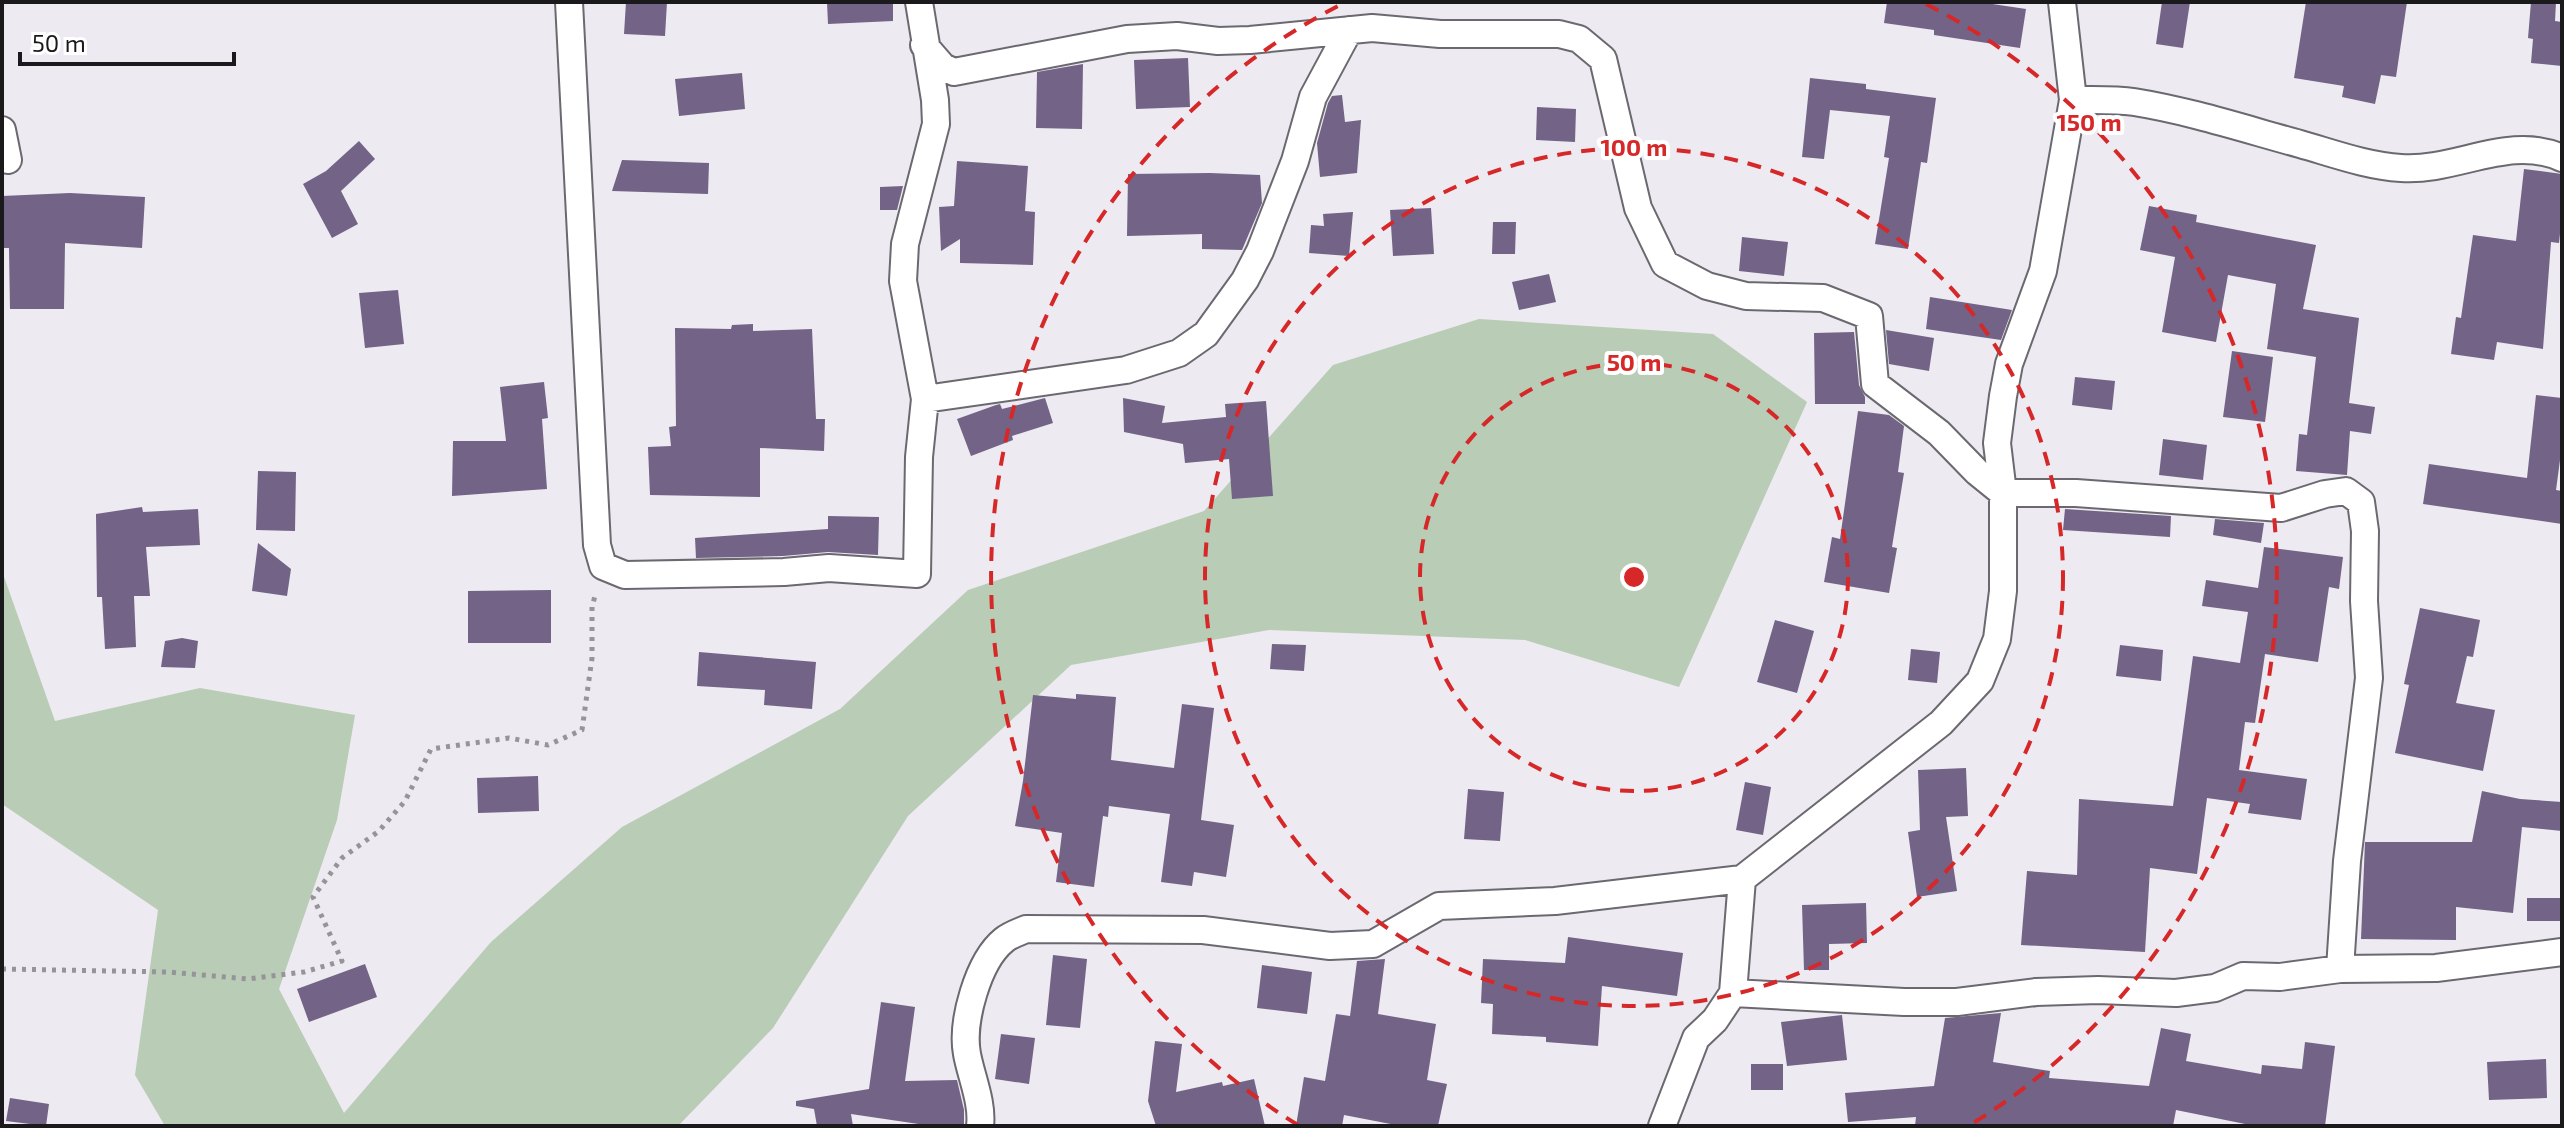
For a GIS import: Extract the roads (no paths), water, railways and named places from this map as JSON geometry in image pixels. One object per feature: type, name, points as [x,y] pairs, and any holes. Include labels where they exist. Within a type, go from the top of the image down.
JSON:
[{"type":"street","points":[[569,2],[597,545],[603,566],[625,575],[784,572],[829,568],[917,574],[919,457],[925,399],[903,281],[905,244],[936,124],[919,2]]},
{"type":"street","points":[[980,1126],[966,1049],[969,1006],[985,965],[1003,940],[1026,929],[1203,930],[1330,946],[1359,945],[1373,944],[1439,906],[1555,901],[1742,879],[1941,723],[1980,681],[1997,639],[2003,591],[2003,493],[1997,443],[2007,375],[2043,271],[2073,100],[2062,2]]},
{"type":"street","points":[[924,45],[943,67],[954,72],[1127,39],[1177,36],[1218,41],[1250,40],[1372,28],[1440,34],[1559,34],[1579,39],[1603,59],[1638,208],[1665,264],[1707,286],[1746,296],[1823,298],[1869,316],[1875,384],[1939,433],[1977,472],[2003,493],[2076,493],[2281,508],[2325,494],[2346,491],[2361,502],[2365,531],[2364,601],[2369,678],[2347,861],[2340,969]]},
{"type":"street","points":[[925,399],[1126,370],[1179,353],[1206,334],[1245,280],[1260,251],[1295,161],[1313,97],[1349,30]]},
{"type":"street","points":[[2073,100],[2130,101],[2167,108],[2364,162],[2402,169],[2449,164],[2516,148],[2546,150],[2562,158]]},
{"type":"street","points":[[2,130],[8,160]]},
{"type":"street","points":[[1662,1126],[1696,1038],[1715,1020],[1733,993],[1742,879]]},
{"type":"street","points":[[1733,993],[1930,1002],[2098,990],[2176,993],[2215,988],[2243,976],[2280,977],[2340,969],[2436,968],[2562,952]]}]
